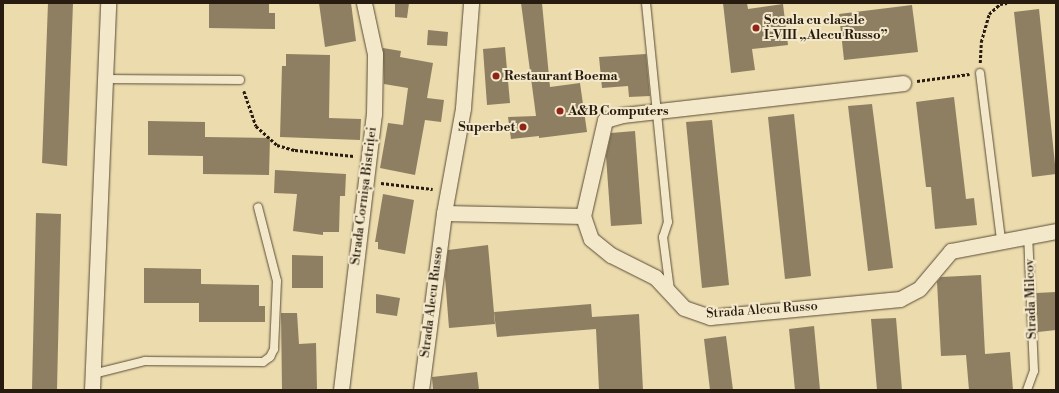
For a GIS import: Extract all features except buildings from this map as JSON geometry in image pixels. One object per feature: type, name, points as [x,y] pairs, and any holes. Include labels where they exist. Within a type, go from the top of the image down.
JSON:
[{"type":"street","points":[[92,390],[108,3]]},
{"type":"street","name":"Strada Cornișa Bistriței","points":[[341,390],[374,114],[375,54],[364,3]]},
{"type":"street","name":"Strada Alecu Russo","points":[[422,390],[444,213],[463,108],[471,3]]},
{"type":"street","points":[[444,213],[582,216],[605,120],[623,115],[656,113],[903,83]]},
{"type":"street","name":"Strada Alecu Russo","points":[[582,216],[591,238],[611,255],[655,277],[670,295],[684,308],[710,317],[900,299],[919,289],[951,251],[1028,235]]},
{"type":"street","points":[[1028,235],[1056,231]]},
{"type":"lane","points":[[646,3],[668,222],[663,237],[670,295]]},
{"type":"lane","points":[[980,73],[1001,240]]},
{"type":"lane","points":[[106,79],[240,80]]},
{"type":"lane","points":[[93,374],[144,361],[263,362],[270,358],[274,349],[277,282],[258,207]]},
{"type":"lane","name":"Strada Milcov","points":[[1027,390],[1034,371],[1028,235]]},
{"type":"path","points":[[903,83],[980,73],[980,42],[989,14],[1000,4],[1007,3]]},
{"type":"path","points":[[240,80],[256,126],[278,145],[295,150],[368,157]]},
{"type":"path","points":[[366,181],[448,191]]},
{"type":"place","name":"Școala cu clasele I-VIII „Alecu Russo”","points":[[756,28]]},
{"type":"place","name":"Restaurant Boema","points":[[496,76]]},
{"type":"place","name":"A&B Computers","points":[[560,111]]},
{"type":"place","name":"Superbet","points":[[523,127]]}]
